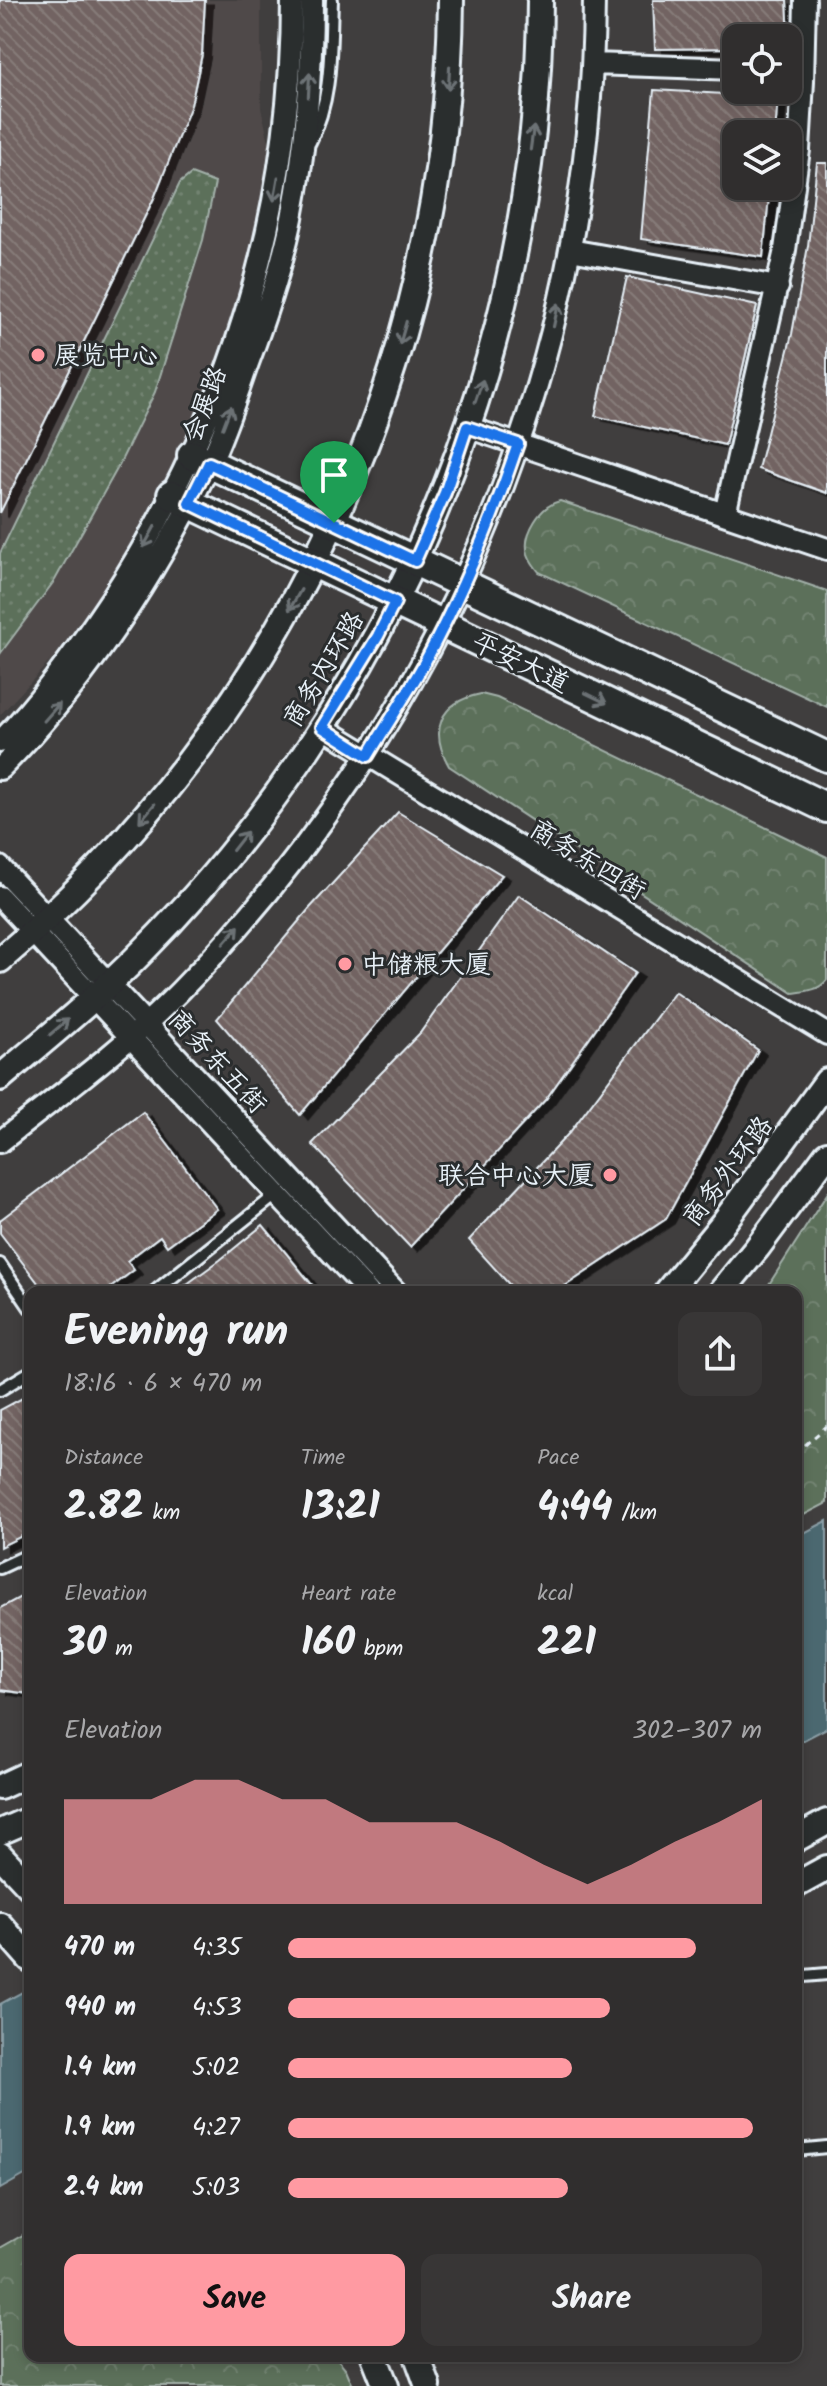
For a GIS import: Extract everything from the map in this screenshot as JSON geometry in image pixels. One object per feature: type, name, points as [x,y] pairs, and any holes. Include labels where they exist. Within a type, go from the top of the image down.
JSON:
[{"type":"main road","name":"平安大道","points":[[201,459],[827,757]]},
{"type":"main road","name":"平安大道","points":[[180,499],[827,808]]},
{"type":"street","name":"会展路","points":[[201,459],[272,215],[288,102],[292,0]]},
{"type":"street","name":"会展路","points":[[0,769],[58,705],[145,581],[266,313],[292,219],[302,157],[308,104],[312,0]]},
{"type":"street","points":[[0,960],[109,857],[182,771],[247,679],[299,593],[334,523],[366,447],[417,280],[432,205],[447,99],[451,0]]},
{"type":"street","name":"商务内环路","points":[[0,1078],[140,955],[221,865],[283,785],[378,636],[445,493],[501,316],[521,221],[537,107],[540,0]]},
{"type":"street","points":[[0,1142],[74,1085],[178,993],[262,899],[368,756],[425,662],[495,512],[553,329],[570,250],[590,112],[594,0]]},
{"type":"street","points":[[802,24],[805,0]]},
{"type":"street","points":[[593,64],[722,69]]},
{"type":"street","points":[[725,514],[785,250],[799,150],[797,104]]},
{"type":"street","points":[[570,250],[778,287]]},
{"type":"street","points":[[467,427],[827,549]]},
{"type":"street","name":"会展路","points":[[0,742],[44,694],[180,499]]},
{"type":"street","name":"商务东四街","points":[[322,727],[827,1034]]},
{"type":"street","name":"商务东五街","points":[[0,867],[40,925],[390,1286]]},
{"type":"street","name":"商务东五街","points":[[0,897],[40,925]]},
{"type":"street","name":"商务东五街","points":[[138,1029],[277,1194],[362,1286]]},
{"type":"street","name":"商务外环路","points":[[672,1286],[724,1222],[827,1081]]},
{"type":"street","points":[[726,1286],[827,1154]]},
{"type":"street","points":[[0,1787],[24,1776]]},
{"type":"street","points":[[0,1832],[24,1822]]},
{"type":"street","points":[[802,1836],[827,1822]]},
{"type":"street","points":[[0,1855],[24,1880]]},
{"type":"street","points":[[802,1882],[827,1868]]},
{"type":"street","points":[[0,1925],[24,1952]]},
{"type":"street","points":[[377,2362],[389,2386]]},
{"type":"street","points":[[389,2386],[390,2362]]},
{"type":"street","points":[[420,2362],[430,2386]]},
{"type":"street","points":[[430,2386],[431,2362]]},
{"type":"lane","points":[[302,157],[320,123],[325,105],[332,0]]},
{"type":"lane","points":[[162,1286],[277,1194]]},
{"type":"lane","points":[[0,1264],[24,1299]]},
{"type":"lane","points":[[0,1390],[24,1376]]},
{"type":"lane","points":[[0,1568],[24,1557]]},
{"type":"lane","points":[[804,1976],[827,1974]]},
{"type":"lane","points":[[802,2149],[827,2147]]},
{"type":"path","points":[[802,1448],[827,1426]]},
{"type":"shaded area","points":[[0,0],[261,0],[261,108],[269,142],[255,245],[236,316],[200,408],[147,519],[102,591],[55,656],[0,715]]},
{"type":"green space","points":[[191,174],[215,183],[203,240],[155,392],[117,469],[55,580],[0,654],[0,553],[180,183]]},
{"type":"green space","points":[[560,501],[827,591],[827,707],[539,572],[528,554],[530,529],[546,508]]},
{"type":"green space","points":[[481,694],[497,698],[827,857],[827,980],[816,988],[793,993],[449,766],[440,741],[442,720],[455,704]]},
{"type":"green space","points":[[827,1194],[827,1503],[802,1516],[802,1286],[768,1286]]},
{"type":"green space","points":[[24,2234],[24,2362],[340,2362],[353,2386],[0,2386],[0,2248]]},
{"type":"water","points":[[827,1521],[827,1728],[802,1741],[802,1534]]},
{"type":"water","points":[[24,1991],[24,2175],[0,2189],[0,2004]]},
{"type":"building","name":"展览中心","points":[[0,0],[205,0],[202,54],[191,105],[154,198],[0,513]]},
{"type":"building","points":[[653,0],[787,0],[788,24],[722,24],[722,48],[655,49]]},
{"type":"building","points":[[654,90],[722,94],[722,104],[777,104],[776,120],[722,120],[722,200],[769,200],[763,257],[641,239]]},
{"type":"building","points":[[817,163],[827,163],[827,493],[758,469],[792,334],[808,246]]},
{"type":"building","points":[[627,277],[757,306],[725,445],[595,416]]},
{"type":"building","name":"中储粮大厦","points":[[398,812],[502,875],[300,1115],[217,1019],[309,909]]},
{"type":"building","points":[[519,895],[635,973],[546,1099],[410,1247],[312,1144],[420,1033]]},
{"type":"building","name":"联合中心大厦","points":[[675,992],[758,1050],[666,1219],[565,1286],[511,1286],[469,1240],[570,1132]]},
{"type":"building","points":[[143,1112],[217,1209],[167,1246],[160,1236],[127,1261],[134,1270],[113,1286],[40,1286],[0,1233],[0,1220]]},
{"type":"building","points":[[263,1225],[313,1286],[184,1286]]},
{"type":"building","points":[[24,1397],[24,1535],[0,1547],[0,1410]]},
{"type":"building","points":[[24,1595],[24,1693],[0,1690],[0,1608]]},
{"type":"place","name":"展览中心","points":[[38,355]]},
{"type":"place","name":"中储粮大厦","points":[[345,964]]},
{"type":"place","name":"联合中心大厦","points":[[610,1175]]},
{"type":"route","points":[[467,427],[518,444],[495,512],[459,593],[425,662],[368,756],[322,727],[378,636],[395,602],[189,503],[209,463],[334,523],[415,561],[445,493],[467,427]]}]
